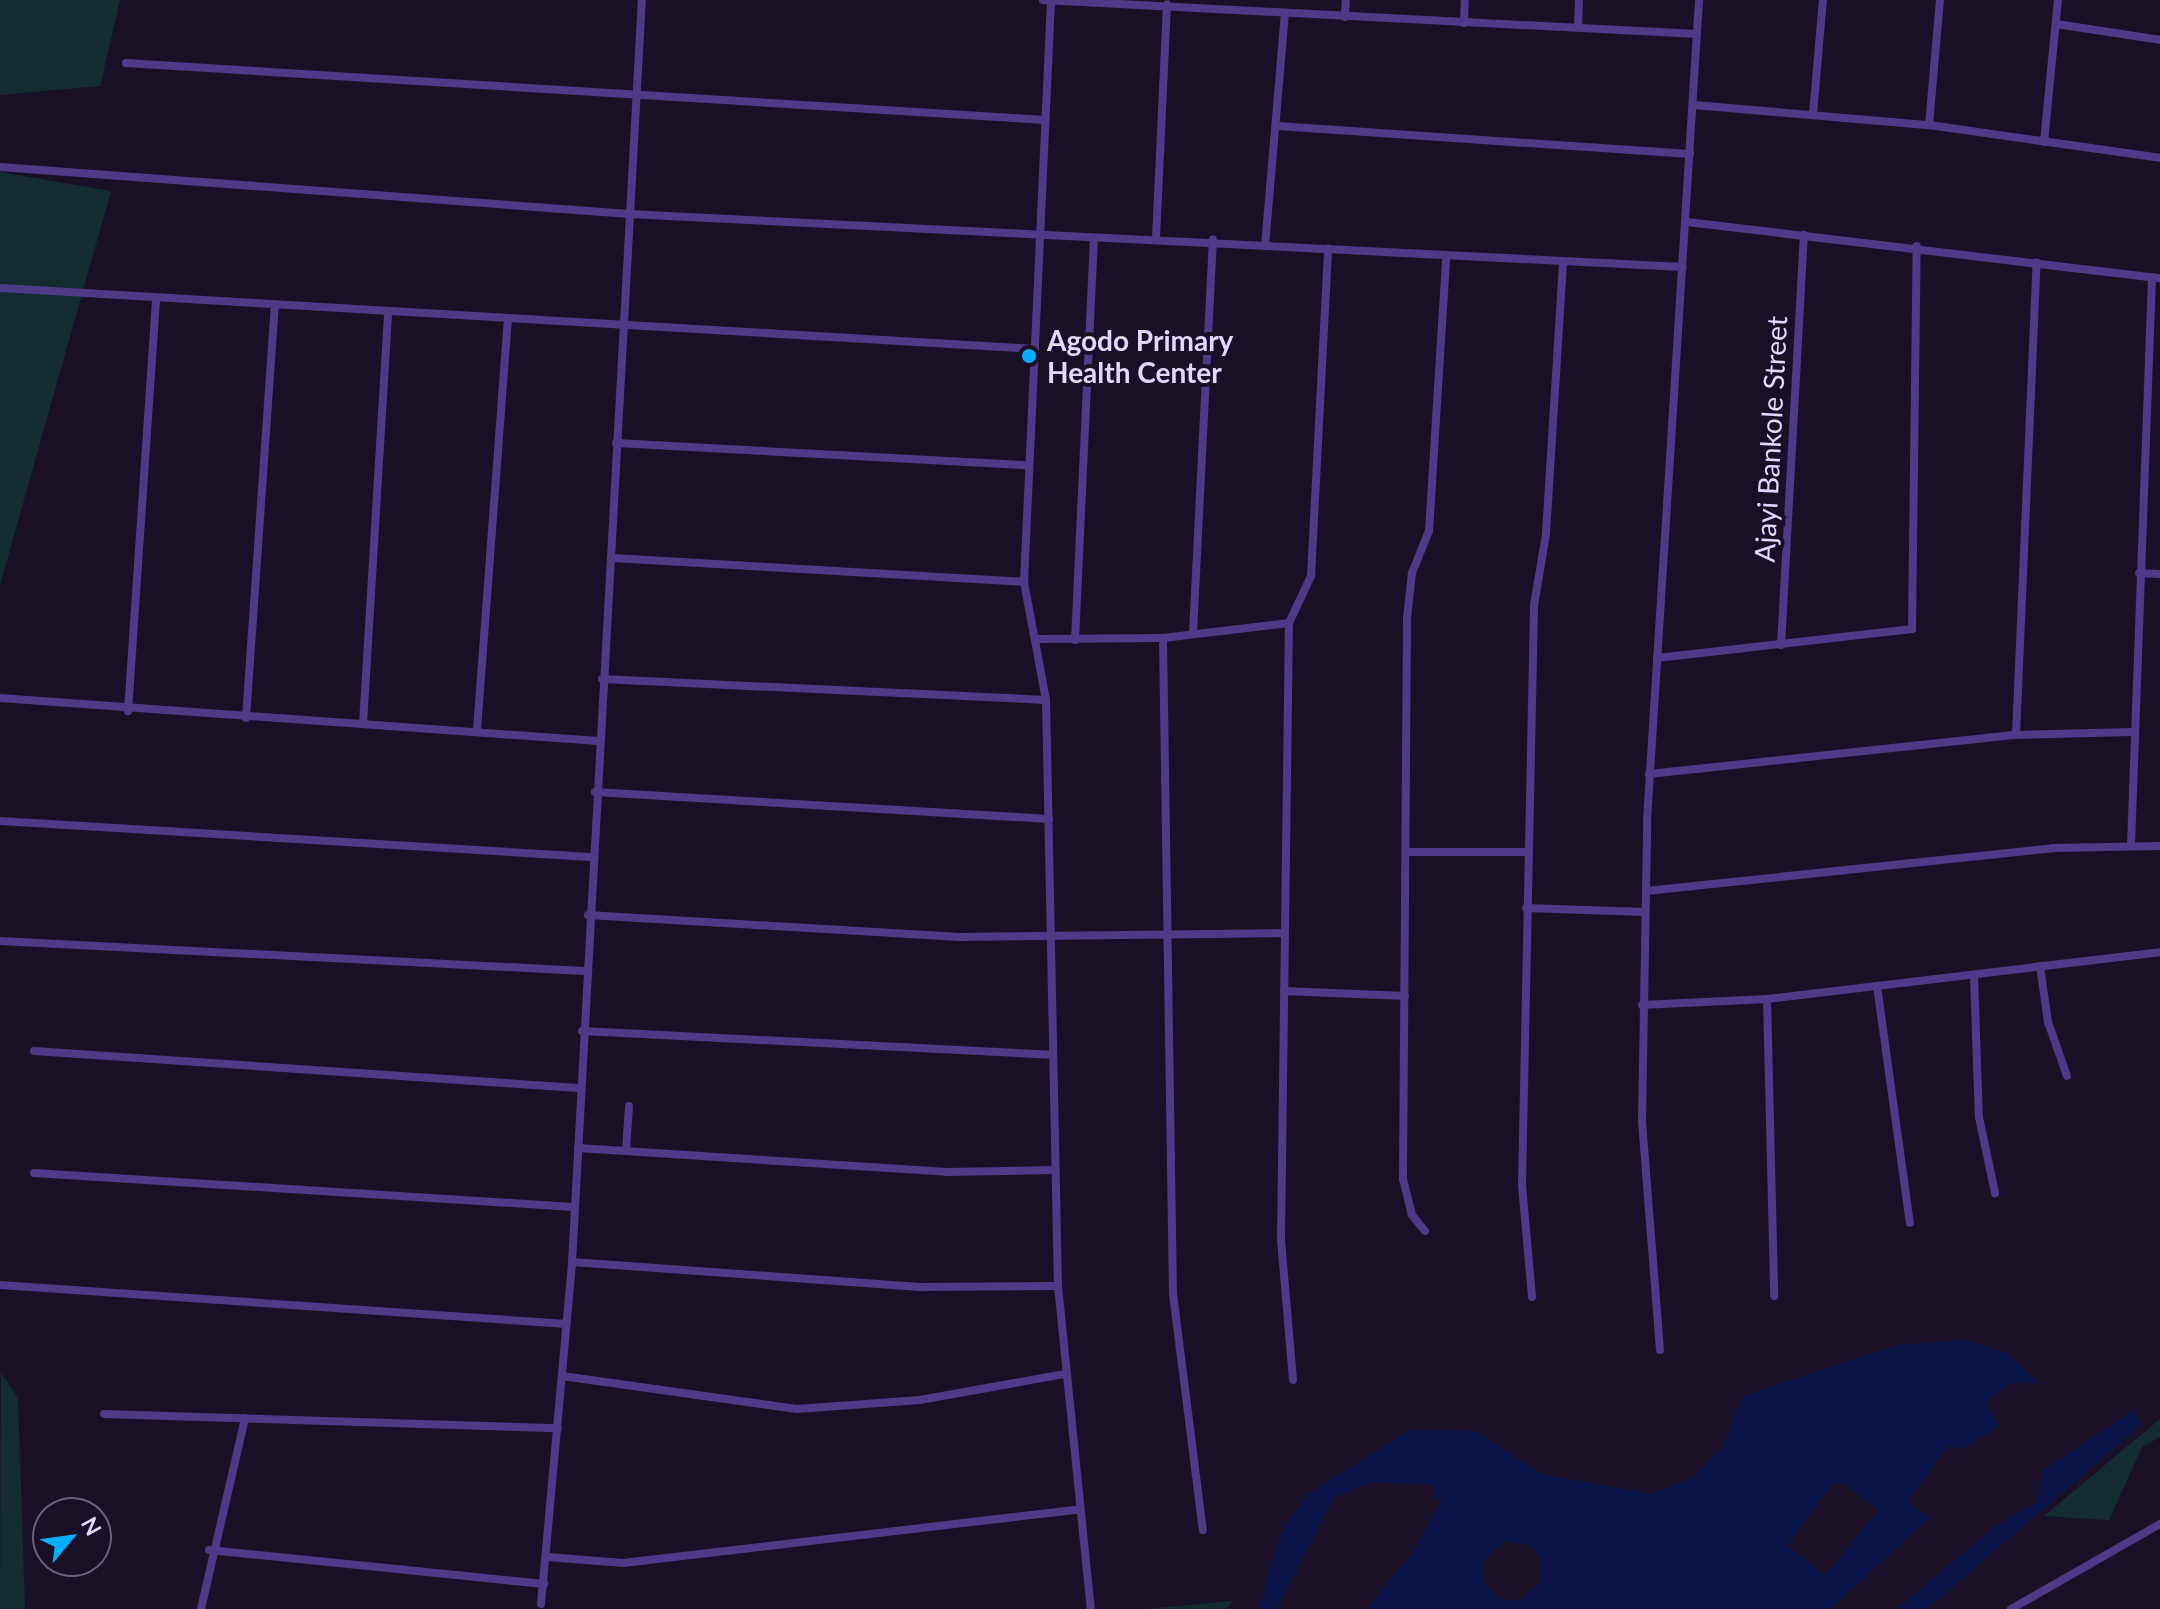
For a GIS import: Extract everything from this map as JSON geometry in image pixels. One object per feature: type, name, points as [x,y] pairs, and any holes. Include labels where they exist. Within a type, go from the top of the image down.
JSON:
[{"type":"street","points":[[541,1604],[548,1557],[572,1262],[590,857],[612,558],[642,0]]},
{"type":"street","points":[[1043,0],[1229,4],[1285,13],[1345,17],[1697,34]]},
{"type":"street","points":[[1345,17],[1346,0]]},
{"type":"street","points":[[1464,23],[1465,0]]},
{"type":"street","points":[[1578,26],[1579,0]]},
{"type":"street","points":[[1660,1350],[1642,1136],[1642,1005],[1649,774],[1699,0]]},
{"type":"street","points":[[1813,114],[1823,0]]},
{"type":"street","points":[[1929,125],[1940,0]]},
{"type":"street","points":[[2044,142],[2058,0]]},
{"type":"street","points":[[1051,1],[1024,582],[1039,639],[1046,700],[1049,819],[1047,938],[1058,1286],[1077,1510],[1091,1609]]},
{"type":"street","points":[[1156,238],[1167,4]]},
{"type":"street","points":[[1265,246],[1278,126],[1285,13]]},
{"type":"street","points":[[2056,24],[2160,40]]},
{"type":"street","points":[[126,63],[1045,120]]},
{"type":"street","points":[[1694,105],[1929,125],[2160,158]]},
{"type":"street","points":[[1278,126],[1690,154]]},
{"type":"street","points":[[0,167],[629,214],[1039,236],[1213,240],[1563,266],[1683,267]]},
{"type":"street","points":[[1687,222],[1917,246],[2156,277],[2156,412],[2139,573],[2131,732],[2131,845]]},
{"type":"street","name":"Ajayi Bankole Street","points":[[1781,645],[1804,235]]},
{"type":"street","points":[[1075,640],[1094,238]]},
{"type":"street","points":[[1193,633],[1213,240]]},
{"type":"street","points":[[1657,658],[1912,629],[1917,246]]},
{"type":"street","points":[[1293,1380],[1281,1240],[1284,991],[1281,933],[1289,623],[1311,576],[1328,248]]},
{"type":"street","points":[[1425,1231],[1412,1215],[1403,1179],[1409,852],[1408,592],[1429,531],[1446,257]]},
{"type":"street","points":[[2016,735],[2037,262]]},
{"type":"street","points":[[1532,1297],[1522,1185],[1534,605],[1546,534],[1563,266]]},
{"type":"street","points":[[0,288],[388,315],[1035,349]]},
{"type":"street","points":[[128,711],[156,301]]},
{"type":"street","points":[[246,718],[275,307]]},
{"type":"street","points":[[363,724],[388,315]]},
{"type":"street","points":[[477,730],[508,321]]},
{"type":"street","points":[[616,443],[1028,465]]},
{"type":"street","points":[[612,558],[1024,582]]},
{"type":"street","points":[[2139,573],[2160,574]]},
{"type":"street","points":[[1039,639],[1163,638],[1289,623]]},
{"type":"street","points":[[1163,638],[1164,936],[1173,1294],[1203,1530]]},
{"type":"street","points":[[602,679],[1046,700]]},
{"type":"street","points":[[0,698],[128,711],[477,730],[598,741]]},
{"type":"street","points":[[1649,774],[2016,735],[2131,732]]},
{"type":"street","points":[[595,792],[1049,819]]},
{"type":"street","points":[[0,821],[590,857]]},
{"type":"street","points":[[1646,891],[2131,845],[2160,846]]},
{"type":"street","points":[[1409,852],[1527,852]]},
{"type":"street","points":[[1526,908],[1645,912]]},
{"type":"street","points":[[588,915],[1047,938],[1281,933]]},
{"type":"street","points":[[0,941],[584,971]]},
{"type":"street","points":[[1642,1005],[1767,999],[1974,977],[2160,952]]},
{"type":"street","points":[[2040,966],[2048,1022],[2067,1076]]},
{"type":"street","points":[[1974,977],[1979,1117],[1995,1193]]},
{"type":"street","points":[[1877,986],[1910,1223]]},
{"type":"street","points":[[1284,991],[1405,996]]},
{"type":"street","points":[[1767,999],[1774,1296]]},
{"type":"street","points":[[582,1031],[1050,1055]]},
{"type":"street","points":[[34,1051],[578,1088]]},
{"type":"street","points":[[626,1151],[629,1106]]},
{"type":"street","points":[[578,1148],[947,1172],[1055,1170]]},
{"type":"street","points":[[34,1173],[574,1207]]},
{"type":"street","points":[[572,1262],[923,1287],[1058,1286]]},
{"type":"street","points":[[0,1285],[567,1324]]},
{"type":"street","points":[[562,1376],[797,1409],[920,1400],[1064,1374]]},
{"type":"street","points":[[104,1414],[558,1428]]},
{"type":"street","points":[[201,1609],[209,1550],[230,1506],[245,1418]]},
{"type":"street","points":[[548,1557],[623,1563],[1077,1510]]},
{"type":"street","points":[[2011,1609],[2160,1524]]},
{"type":"street","points":[[209,1550],[544,1584]]},
{"type":"green space","points":[[0,0],[120,0],[100,86],[0,95]]},
{"type":"green space","points":[[0,172],[111,191],[0,585]]},
{"type":"green space","points":[[1,1372],[18,1398],[25,1609],[0,1609]]},
{"type":"green space","points":[[2160,1419],[2160,1437],[2142,1447],[2109,1520],[2044,1516]]},
{"type":"green space","points":[[1233,1601],[1226,1609],[1146,1609]]},
{"type":"shaded area","points":[[1966,1340],[2009,1354],[2038,1383],[2011,1383],[1986,1402],[1999,1426],[1963,1449],[1948,1446],[1907,1502],[1929,1518],[1831,1609],[1366,1609],[1413,1553],[1442,1500],[1434,1497],[1436,1485],[1373,1482],[1334,1497],[1276,1609],[1259,1609],[1280,1535],[1307,1495],[1410,1430],[1476,1431],[1541,1474],[1652,1494],[1694,1477],[1722,1448],[1743,1396],[1899,1345]],"holes":[[[1843,1483],[1879,1510],[1825,1575],[1787,1546],[1832,1484]],[[1504,1541],[1531,1545],[1542,1560],[1542,1581],[1519,1601],[1498,1598],[1484,1581],[1484,1560]]]},
{"type":"shaded area","points":[[2133,1410],[2142,1424],[1927,1609],[1897,1609],[1993,1528],[2037,1502],[2044,1470]]},
{"type":"place","name":"Agodo Primary Health Center","points":[[1029,356]]}]
